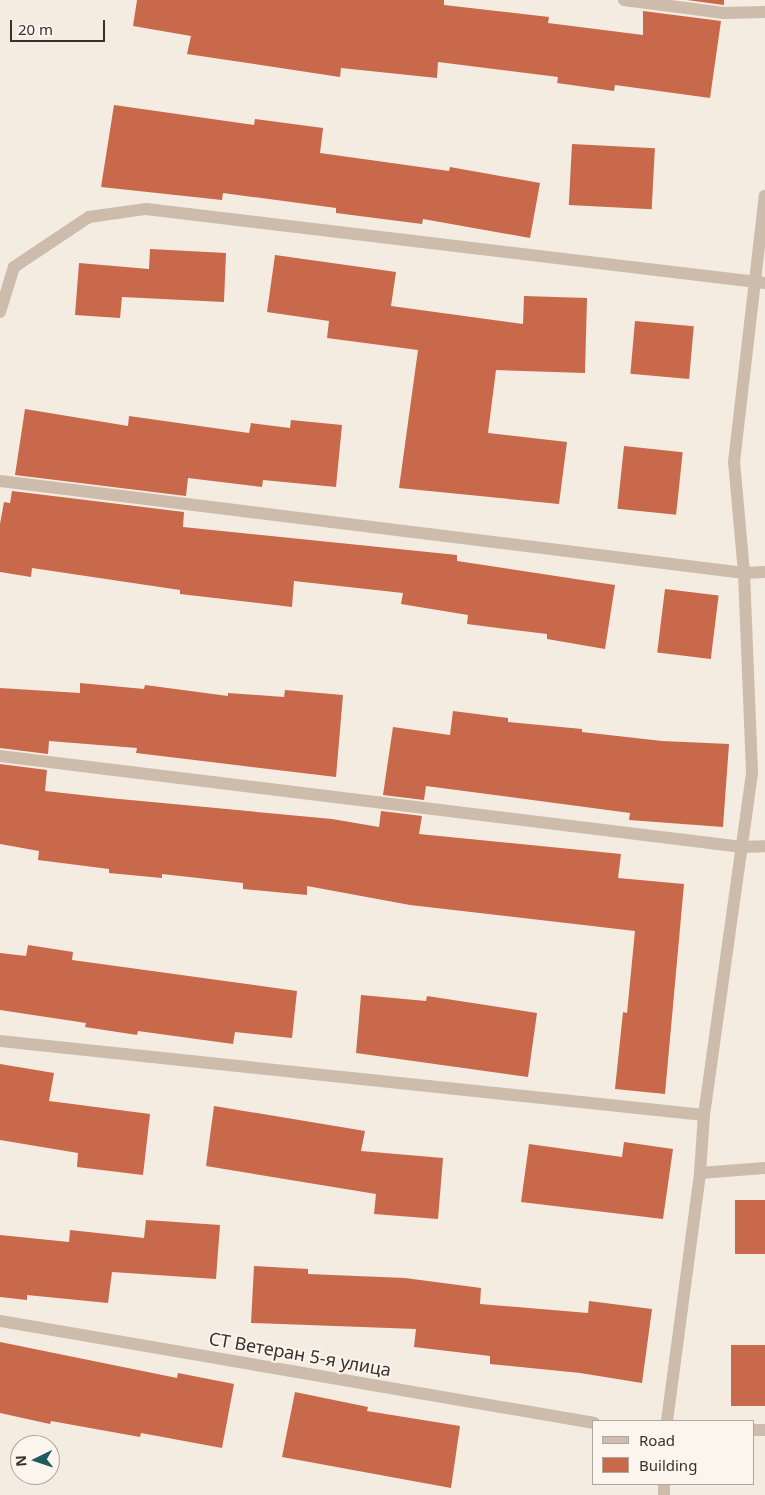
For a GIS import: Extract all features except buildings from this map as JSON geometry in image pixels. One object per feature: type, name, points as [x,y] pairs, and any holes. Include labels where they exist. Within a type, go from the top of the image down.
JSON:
[{"type":"street","points":[[624,0],[724,13],[765,12]]},
{"type":"street","points":[[667,1420],[700,1173],[704,1115],[752,772],[744,573],[734,462],[760,283],[765,196]]},
{"type":"street","points":[[0,312],[14,267],[89,216],[146,209],[760,283]]},
{"type":"street","points":[[0,481],[744,573],[765,572]]},
{"type":"street","points":[[0,756],[742,847],[765,846]]},
{"type":"street","points":[[0,1041],[704,1115]]},
{"type":"street","points":[[700,1173],[765,1168]]},
{"type":"street","name":"СТ Ветеран 5-я улица","points":[[0,1321],[592,1423]]}]
